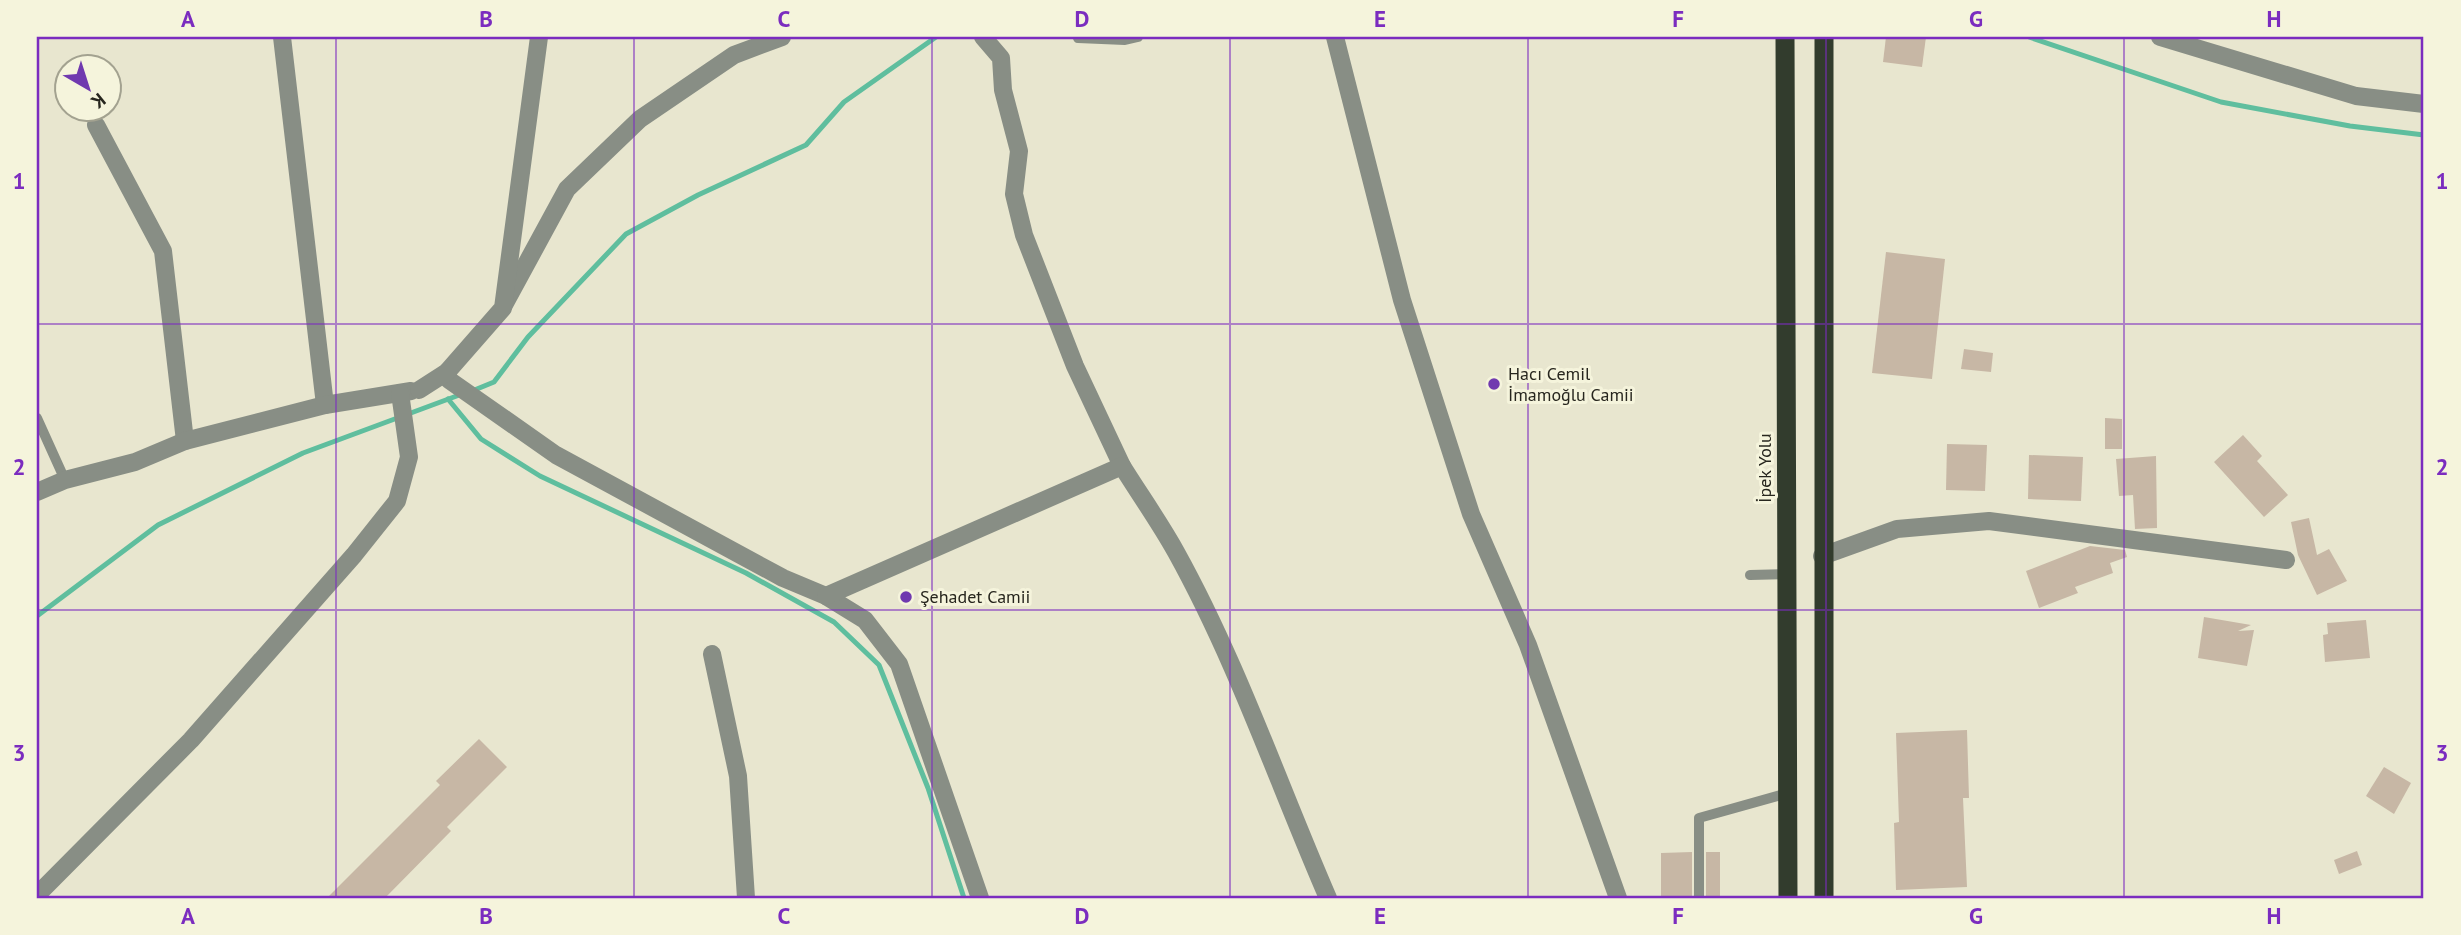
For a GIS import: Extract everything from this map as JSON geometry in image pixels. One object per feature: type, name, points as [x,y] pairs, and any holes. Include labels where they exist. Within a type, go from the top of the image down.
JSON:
[{"type":"highway","name":"İpek Yolu","points":[[1785,37],[1788,898]]},
{"type":"highway","points":[[1824,37],[1824,898]]},
{"type":"street","points":[[282,37],[325,405]]},
{"type":"street","points":[[503,308],[539,37]]},
{"type":"street","points":[[37,492],[65,480],[135,462],[185,441],[325,405],[400,400],[448,376],[503,308],[566,188],[640,119],[734,55],[782,37]]},
{"type":"street","points":[[984,37],[1001,58],[1003,90],[1019,151],[1014,194],[1024,235],[1075,366],[1122,466],[1176,552],[1236,674],[1278,783],[1328,898]]},
{"type":"street","points":[[1335,37],[1402,300],[1471,514],[1528,645],[1618,898]]},
{"type":"street","points":[[2171,39],[2356,96],[2424,104]]},
{"type":"street","points":[[96,125],[163,251],[185,441]]},
{"type":"street","points":[[448,376],[556,455],[783,578],[826,596],[864,620],[900,664],[979,898]]},
{"type":"street","points":[[37,895],[191,740],[354,555],[397,501],[409,457],[400,400]]},
{"type":"street","points":[[826,596],[1122,466]]},
{"type":"street","points":[[1822,556],[1897,529],[1989,521],[2286,560]]},
{"type":"street","points":[[712,654],[738,776],[746,898]]},
{"type":"lane","points":[[1078,38],[1125,40],[1138,37]]},
{"type":"lane","points":[[37,418],[65,480]]},
{"type":"lane","points":[[1750,575],[1786,574]]},
{"type":"lane","points":[[1699,898],[1699,818],[1788,793]]},
{"type":"building","points":[[1886,37],[1926,37],[1922,67],[1883,62]]},
{"type":"building","points":[[1886,252],[1945,259],[1932,379],[1872,373]]},
{"type":"building","points":[[1964,349],[1993,353],[1991,372],[1961,369]]},
{"type":"building","points":[[2105,418],[2122,419],[2122,449],[2105,449]]},
{"type":"building","points":[[2243,435],[2262,456],[2257,461],[2288,495],[2264,517],[2214,462]]},
{"type":"building","points":[[1947,444],[1987,445],[1985,491],[1946,490]]},
{"type":"building","points":[[2029,455],[2083,457],[2081,501],[2028,499]]},
{"type":"building","points":[[2156,456],[2157,528],[2135,529],[2133,495],[2119,496],[2116,459]]},
{"type":"building","points":[[2309,518],[2317,555],[2329,549],[2347,581],[2317,595],[2298,555],[2291,522]]},
{"type":"building","points":[[2090,546],[2125,550],[2127,557],[2110,563],[2113,573],[2075,587],[2078,593],[2039,608],[2026,571]]},
{"type":"building","points":[[2204,617],[2251,625],[2238,631],[2254,630],[2247,666],[2198,658]]},
{"type":"building","points":[[2366,620],[2370,658],[2325,662],[2323,635],[2328,634],[2327,623]]},
{"type":"building","points":[[1967,730],[1969,798],[1963,798],[1967,887],[1896,890],[1894,823],[1899,822],[1896,733]]},
{"type":"building","points":[[479,739],[507,767],[447,827],[451,831],[385,898],[327,898],[440,785],[436,781]]},
{"type":"building","points":[[2384,767],[2411,783],[2394,814],[2366,796]]},
{"type":"building","points":[[2357,851],[2362,865],[2339,874],[2334,860]]},
{"type":"building","points":[[1692,852],[1692,898],[1661,898],[1661,853]]},
{"type":"building","points":[[1706,852],[1720,852],[1720,898],[1706,898]]},
{"type":"waterway","points":[[472,391],[494,382],[528,337],[626,234],[698,195],[806,145],[844,102],[936,37]]},
{"type":"waterway","points":[[2029,37],[2221,102],[2350,126],[2424,135]]},
{"type":"waterway","points":[[37,616],[158,525],[303,453],[462,394]]},
{"type":"waterway","points":[[448,399],[481,439],[540,476],[746,573],[834,622],[879,665],[928,788],[964,898]]},
{"type":"place","name":"Hacı Cemil İmamoğlu Camii","points":[[1494,384]]},
{"type":"place","name":"Şehadet Camii","points":[[906,597]]}]
